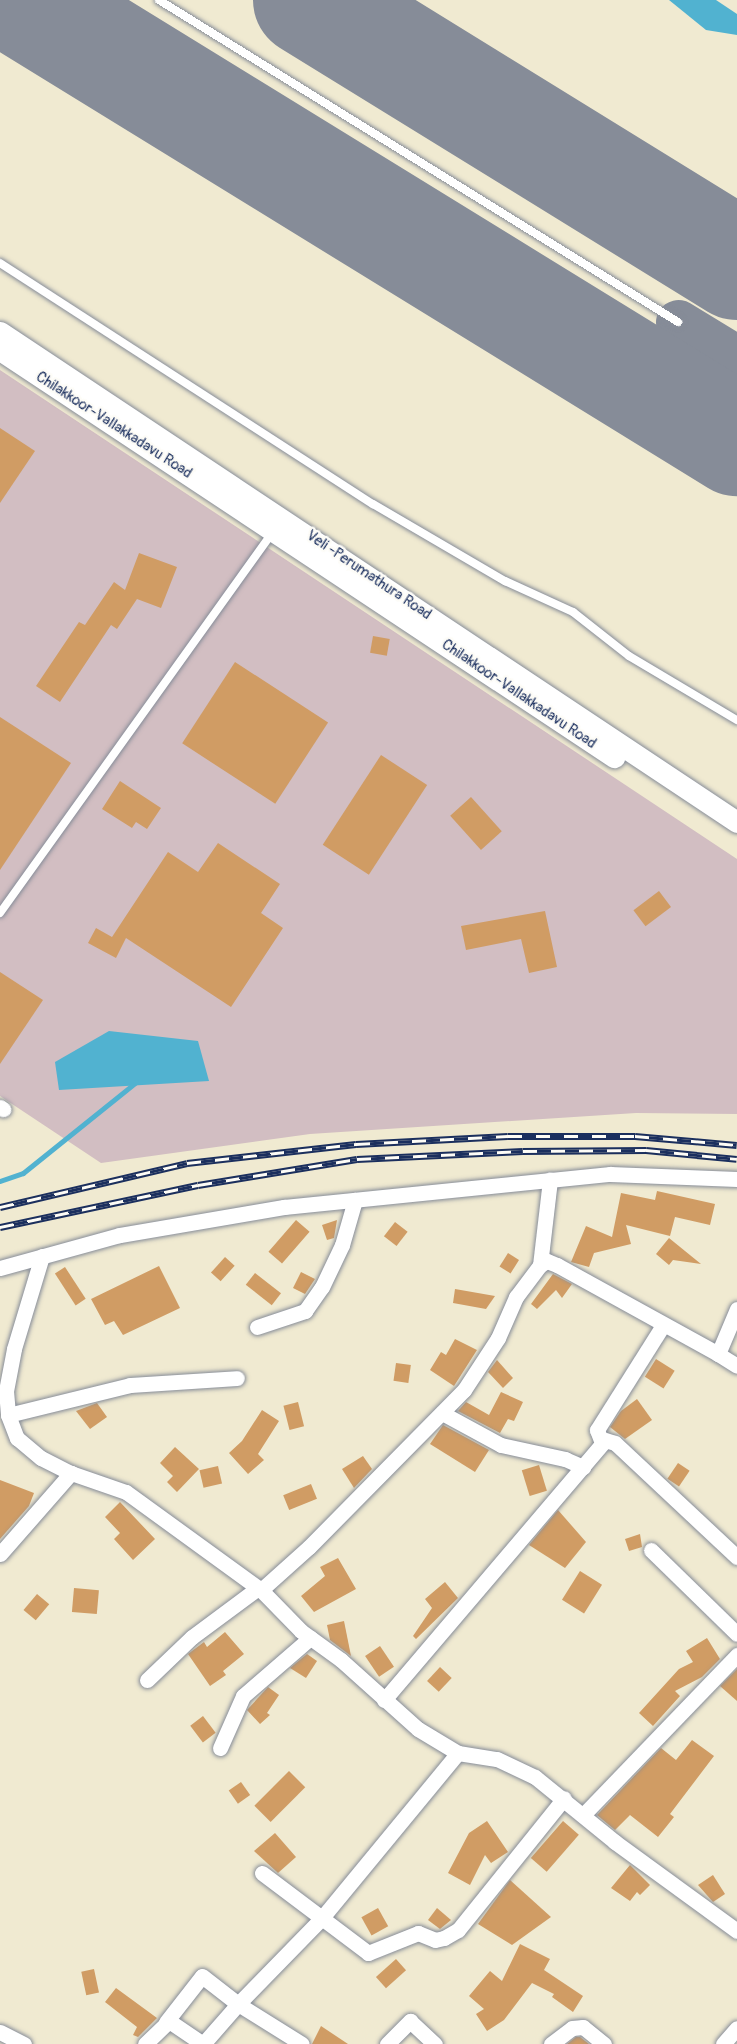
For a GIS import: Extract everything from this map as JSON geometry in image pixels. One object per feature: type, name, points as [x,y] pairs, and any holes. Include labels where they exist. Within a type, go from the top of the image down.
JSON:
[{"type":"main road","name":"Veli -Perumathura Road","points":[[0,332],[737,822]]},
{"type":"main road","name":"Chilakkoor-Vallakkadavu Road","points":[[0,350],[737,838]]},
{"type":"street","points":[[0,1268],[120,1235],[284,1207],[610,1174],[737,1179]]},
{"type":"street","points":[[540,1265],[550,1180]]},
{"type":"street","points":[[257,1327],[305,1311],[342,1245],[355,1200]]},
{"type":"street","points":[[42,1256],[14,1349],[6,1391],[8,1415],[17,1438],[41,1458],[70,1473],[126,1492],[259,1589],[310,1638],[418,1729],[458,1753],[497,1759],[535,1777],[584,1814],[615,1842],[737,1931]]},
{"type":"street","points":[[147,1680],[192,1637],[259,1589],[464,1390],[498,1338],[516,1297],[540,1265],[547,1261],[737,1366]]},
{"type":"street","points":[[717,1354],[737,1309]]},
{"type":"street","points":[[602,1443],[597,1430],[663,1324]]},
{"type":"street","points":[[8,1415],[130,1385],[237,1378]]},
{"type":"street","points":[[442,1413],[501,1445],[565,1459],[583,1467]]},
{"type":"street","points":[[384,1700],[602,1443],[609,1440],[615,1443],[737,1557]]},
{"type":"street","points":[[0,1554],[70,1473]]},
{"type":"street","points":[[651,1550],[737,1634]]},
{"type":"street","points":[[220,1748],[243,1696],[310,1638]]},
{"type":"street","points":[[584,1814],[737,1655]]},
{"type":"street","points":[[166,2022],[203,2044],[238,2004],[321,1919],[458,1753]]},
{"type":"street","points":[[262,1873],[368,1953],[418,1933],[435,1940],[451,1936],[564,1798]]},
{"type":"street","points":[[145,2044],[166,2022],[202,1976],[238,2004],[302,2044]]},
{"type":"street","points":[[387,2044],[410,2021],[435,2044]]},
{"type":"street","points":[[551,2044],[572,2028],[583,2027],[604,2044]]},
{"type":"street","points":[[723,2044],[737,2028]]},
{"type":"street","points":[[0,2032],[24,2044]]},
{"type":"lane","points":[[159,0],[678,321]]},
{"type":"lane","points":[[0,263],[373,504],[505,581],[573,612],[629,656],[737,720]]},
{"type":"lane","points":[[0,913],[273,530]]},
{"type":"shaded area","points":[[0,370],[737,859],[737,1114],[636,1113],[310,1134],[101,1163],[0,1096]]},
{"type":"water","points":[[669,0],[716,0],[737,14],[737,35],[706,30]]},
{"type":"water","points":[[109,1031],[198,1041],[209,1081],[59,1090],[55,1062]]},
{"type":"building","points":[[0,428],[35,451],[0,503]]},
{"type":"building","points":[[139,553],[177,567],[161,608],[137,599],[117,629],[111,625],[60,702],[36,686],[79,622],[85,625],[114,582],[125,590]]},
{"type":"building","points":[[373,636],[390,639],[387,656],[370,653]]},
{"type":"building","points":[[235,662],[328,722],[275,804],[182,743]]},
{"type":"building","points":[[0,717],[71,763],[0,870]]},
{"type":"building","points":[[381,755],[427,785],[369,875],[323,845]]},
{"type":"building","points":[[120,781],[161,808],[147,829],[136,822],[132,828],[102,809]]},
{"type":"building","points":[[471,797],[502,831],[481,850],[450,816]]},
{"type":"building","points":[[218,843],[280,884],[261,913],[283,928],[231,1007],[126,938],[116,958],[88,943],[96,928],[112,937],[168,852],[198,872]]},
{"type":"building","points":[[659,891],[671,907],[645,926],[633,910]]},
{"type":"building","points":[[545,911],[557,967],[529,973],[521,939],[466,950],[461,926]]},
{"type":"building","points":[[0,972],[43,1000],[0,1064]]},
{"type":"building","points":[[657,1191],[715,1204],[710,1225],[675,1217],[670,1236],[626,1225],[631,1244],[594,1253],[589,1267],[571,1262],[586,1226],[612,1237],[621,1193],[655,1200]]},
{"type":"building","points":[[296,1220],[310,1232],[282,1264],[268,1252]]},
{"type":"building","points":[[337,1220],[334,1238],[327,1240],[322,1225]]},
{"type":"building","points":[[395,1222],[408,1232],[397,1246],[384,1236]]},
{"type":"building","points":[[669,1238],[701,1264],[673,1260],[669,1265],[656,1254]]},
{"type":"building","points":[[508,1253],[519,1260],[511,1273],[500,1267]]},
{"type":"building","points":[[225,1257],[235,1266],[221,1281],[211,1273]]},
{"type":"building","points":[[159,1266],[180,1308],[123,1335],[114,1321],[105,1325],[91,1299]]},
{"type":"building","points":[[65,1267],[86,1299],[76,1305],[55,1274]]},
{"type":"building","points":[[301,1272],[315,1279],[305,1294],[293,1288]]},
{"type":"building","points":[[255,1273],[281,1293],[272,1305],[246,1285]]},
{"type":"building","points":[[553,1274],[572,1284],[562,1298],[556,1290],[537,1309],[531,1304]]},
{"type":"building","points":[[455,1289],[495,1296],[486,1309],[453,1303]]},
{"type":"building","points":[[455,1339],[477,1350],[454,1386],[430,1370],[441,1352],[446,1355]]},
{"type":"building","points":[[656,1359],[675,1371],[664,1388],[645,1377]]},
{"type":"building","points":[[497,1360],[513,1378],[503,1388],[488,1372]]},
{"type":"building","points":[[396,1363],[411,1365],[408,1383],[393,1381]]},
{"type":"building","points":[[501,1392],[523,1402],[514,1421],[508,1419],[500,1433],[458,1411],[466,1402],[489,1415]]},
{"type":"building","points":[[637,1399],[652,1420],[625,1439],[610,1427],[621,1411]]},
{"type":"building","points":[[298,1402],[304,1426],[289,1430],[283,1406]]},
{"type":"building","points":[[97,1403],[107,1417],[90,1429],[76,1411]]},
{"type":"building","points":[[262,1410],[279,1421],[258,1454],[264,1460],[248,1474],[229,1453],[242,1441]]},
{"type":"building","points":[[443,1425],[489,1450],[475,1472],[430,1444]]},
{"type":"building","points":[[175,1447],[199,1469],[177,1492],[167,1482],[173,1476],[160,1463]]},
{"type":"building","points":[[363,1456],[372,1469],[354,1488],[342,1469]]},
{"type":"building","points":[[678,1463],[690,1471],[679,1487],[667,1479]]},
{"type":"building","points":[[539,1465],[547,1491],[530,1496],[522,1470]]},
{"type":"building","points":[[218,1466],[222,1484],[204,1488],[199,1470]]},
{"type":"building","points":[[0,1480],[34,1493],[29,1506],[0,1539]]},
{"type":"building","points":[[311,1484],[317,1499],[289,1510],[283,1495]]},
{"type":"building","points":[[120,1502],[155,1539],[133,1560],[114,1539],[120,1533],[105,1517]]},
{"type":"building","points":[[558,1510],[586,1542],[565,1568],[529,1545]]},
{"type":"building","points":[[640,1534],[642,1547],[629,1551],[625,1539]]},
{"type":"building","points":[[338,1558],[356,1589],[314,1612],[301,1596],[325,1576],[320,1567]]},
{"type":"building","points":[[580,1571],[602,1585],[584,1614],[562,1600]]},
{"type":"building","points":[[445,1582],[458,1598],[416,1639],[413,1636],[432,1608],[425,1599]]},
{"type":"building","points":[[74,1588],[99,1590],[97,1614],[72,1612]]},
{"type":"building","points":[[37,1594],[49,1604],[36,1620],[24,1610]]},
{"type":"building","points":[[344,1621],[351,1656],[330,1640],[327,1625]]},
{"type":"building","points":[[225,1632],[244,1654],[223,1671],[226,1675],[210,1686],[188,1654],[204,1642],[207,1647]]},
{"type":"building","points":[[707,1638],[720,1659],[702,1677],[675,1691],[680,1696],[653,1726],[639,1713],[679,1669],[693,1662],[686,1651]]},
{"type":"building","points":[[380,1646],[394,1667],[379,1677],[365,1656]]},
{"type":"building","points":[[307,1654],[317,1661],[306,1678],[290,1668]]},
{"type":"building","points":[[440,1667],[452,1678],[439,1692],[427,1681]]},
{"type":"building","points":[[737,1669],[737,1701],[720,1686]]},
{"type":"building","points":[[268,1687],[279,1695],[267,1713],[270,1715],[260,1724],[247,1710]]},
{"type":"building","points":[[203,1716],[216,1733],[203,1742],[190,1726]]},
{"type":"building","points":[[692,1740],[714,1756],[670,1814],[674,1817],[658,1837],[630,1815],[615,1830],[597,1815],[661,1748],[676,1760]]},
{"type":"building","points":[[289,1771],[305,1787],[271,1822],[254,1806]]},
{"type":"building","points":[[241,1782],[250,1795],[238,1804],[229,1791]]},
{"type":"building","points":[[487,1821],[508,1852],[491,1863],[485,1855],[470,1885],[448,1873],[469,1833]]},
{"type":"building","points":[[563,1821],[579,1835],[547,1872],[531,1858]]},
{"type":"building","points":[[275,1833],[296,1857],[278,1873],[254,1851]]},
{"type":"building","points":[[630,1865],[650,1885],[640,1895],[637,1892],[630,1901],[611,1888]]},
{"type":"building","points":[[713,1875],[725,1894],[713,1902],[698,1885]]},
{"type":"building","points":[[510,1880],[551,1917],[512,1945],[478,1924]]},
{"type":"building","points":[[378,1908],[388,1926],[372,1936],[361,1917]]},
{"type":"building","points":[[437,1908],[451,1920],[440,1929],[428,1920]]},
{"type":"building","points":[[520,1944],[550,1959],[544,1970],[583,1996],[573,2012],[552,1997],[554,1994],[532,1983],[504,2020],[487,2031],[476,2014],[484,2009],[469,1996],[490,1971],[502,1981]]},
{"type":"building","points":[[396,1959],[406,1970],[386,1988],[376,1977]]},
{"type":"building","points":[[94,1969],[99,1992],[86,1995],[81,1972]]},
{"type":"building","points":[[116,1988],[157,2018],[138,2037],[133,2035],[137,2027],[105,2002]]},
{"type":"building","points":[[321,2026],[348,2044],[312,2044]]},
{"type":"building","points":[[576,2037],[580,2037],[589,2044],[567,2044]]},
{"type":"waterway","points":[[0,1181],[23,1173],[136,1082]]},
{"type":"taxiway","points":[[678,322],[737,358]]},
{"type":"runway","points":[[22,0],[737,440]]},
{"type":"runway","points":[[309,0],[737,264]]},
{"type":"railway","points":[[0,1207],[187,1163],[356,1144],[508,1136],[635,1136],[737,1145]]},
{"type":"railway","points":[[0,1227],[198,1185],[357,1159],[523,1151],[646,1150],[737,1159]]}]
